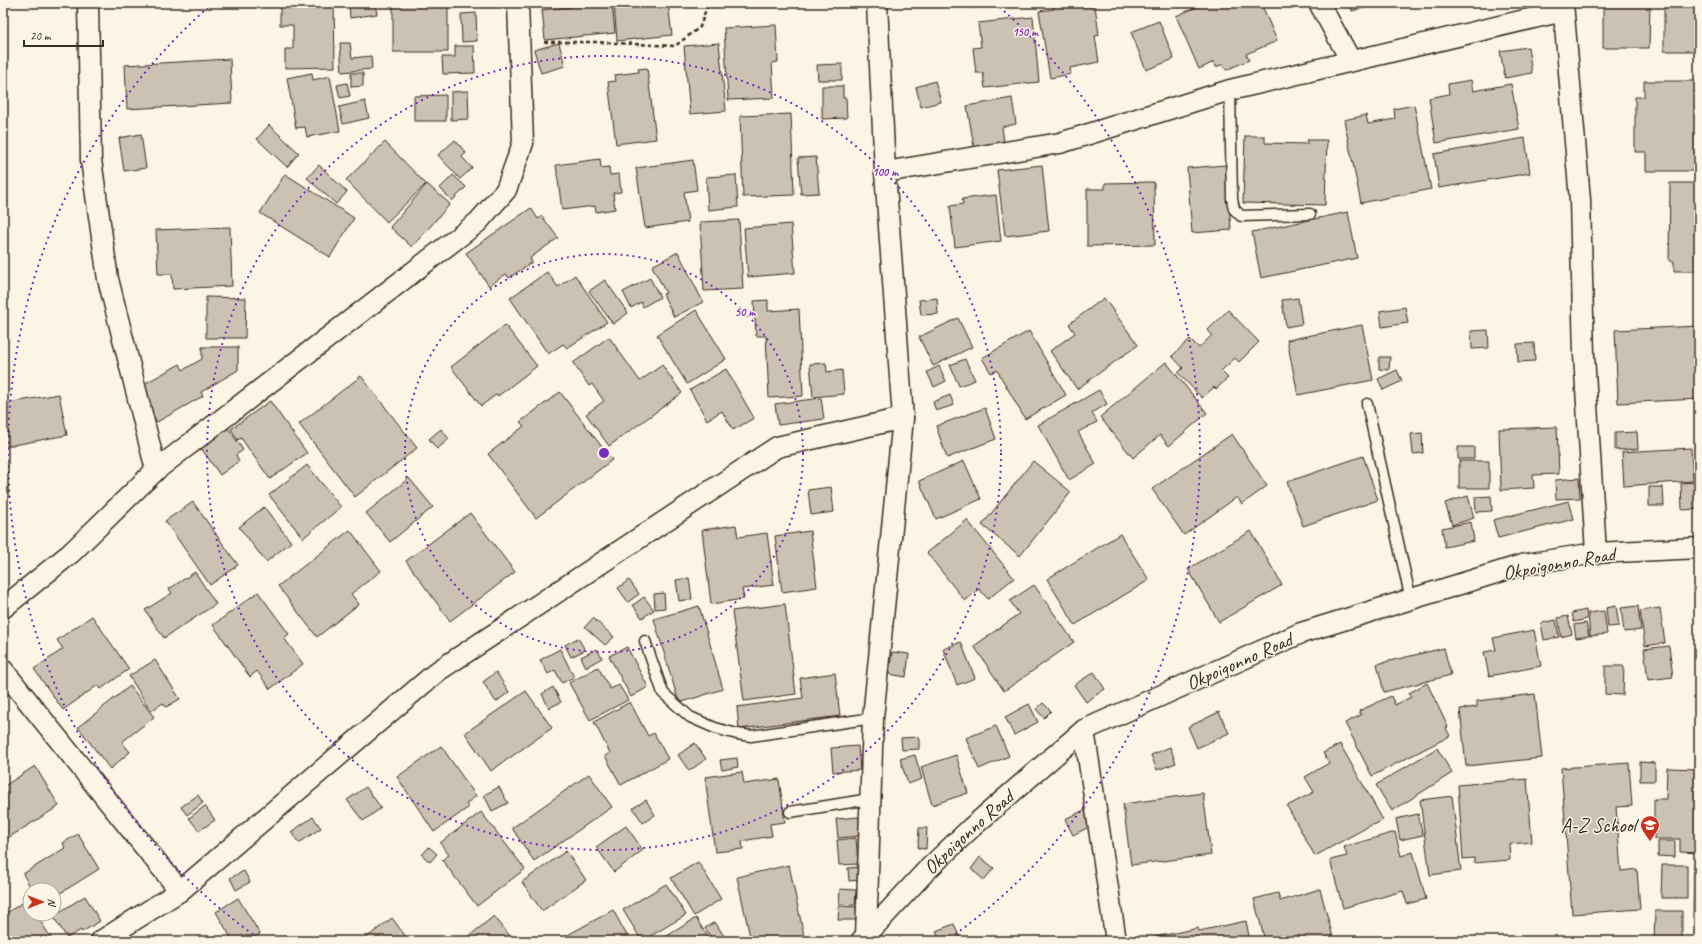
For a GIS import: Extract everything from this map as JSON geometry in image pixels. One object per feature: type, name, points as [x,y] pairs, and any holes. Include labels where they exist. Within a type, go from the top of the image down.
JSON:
[{"type":"street","points":[[88,3],[91,160],[107,272],[156,470]]},
{"type":"street","points":[[3,608],[71,554],[156,470],[478,222],[506,190],[523,143],[518,3]]},
{"type":"street","points":[[865,940],[873,718],[903,418],[885,172],[877,3]]},
{"type":"street","points":[[1319,3],[1351,62]]},
{"type":"street","points":[[885,172],[1060,143],[1230,90],[1351,62],[1563,7],[1580,200],[1584,355],[1596,553]]},
{"type":"street","points":[[101,941],[180,891],[438,671],[777,446],[903,418]]},
{"type":"street","name":"Okpoigonno Road","points":[[865,940],[925,872],[971,828],[1084,730],[1301,633],[1525,564],[1596,553],[1699,548]]},
{"type":"street","points":[[3,670],[180,891]]},
{"type":"street","points":[[1084,730],[1116,941]]},
{"type":"lane","points":[[1230,90],[1232,199],[1234,209],[1241,216],[1310,214]]},
{"type":"lane","points":[[1367,404],[1411,600]]},
{"type":"lane","points":[[645,641],[663,693],[690,717],[715,728],[736,734],[752,736],[873,718]]},
{"type":"lane","points":[[790,812],[870,799]]},
{"type":"path","points":[[520,42],[596,42],[675,46],[700,27],[708,3]]},
{"type":"building","points":[[334,3],[335,67],[285,68],[285,49],[293,49],[293,25],[280,25],[280,4]]},
{"type":"building","points":[[349,3],[375,3],[377,14],[350,18]]},
{"type":"building","points":[[393,3],[448,3],[448,52],[393,52]]},
{"type":"building","points":[[612,3],[615,33],[545,40],[542,10]]},
{"type":"building","points":[[614,3],[668,3],[672,35],[617,41]]},
{"type":"building","points":[[971,3],[1025,3],[971,8]]},
{"type":"building","points":[[1053,3],[1089,3],[1090,7],[1095,6],[1099,35],[1095,36],[1099,62],[1070,68],[1071,74],[1050,78],[1039,11],[1054,9]]},
{"type":"building","points":[[1206,3],[1261,3],[1277,41],[1246,54],[1249,60],[1226,70],[1223,64],[1216,67],[1214,62],[1199,69],[1176,16]]},
{"type":"building","points":[[1350,3],[1381,3],[1352,11]]},
{"type":"building","points":[[1603,3],[1650,3],[1649,48],[1603,48]]},
{"type":"building","points":[[1664,3],[1699,3],[1699,51],[1664,51]]},
{"type":"building","points":[[476,13],[477,41],[462,42],[461,14]]},
{"type":"building","points":[[1033,17],[1039,82],[985,88],[983,73],[976,73],[973,48],[981,47],[978,23]]},
{"type":"building","points":[[1159,21],[1174,59],[1146,70],[1131,32]]},
{"type":"building","points":[[776,25],[778,62],[772,63],[774,98],[728,100],[724,28]]},
{"type":"building","points":[[340,43],[350,43],[352,58],[371,56],[372,69],[342,72]]},
{"type":"building","points":[[559,43],[565,66],[541,73],[534,50]]},
{"type":"building","points":[[719,43],[726,111],[690,114],[684,46]]},
{"type":"building","points":[[455,46],[474,46],[475,73],[443,74],[442,57],[455,57]]},
{"type":"building","points":[[1528,47],[1532,73],[1505,78],[1500,51]]},
{"type":"building","points":[[230,59],[232,103],[127,109],[125,65]]},
{"type":"building","points":[[842,64],[842,80],[818,80],[817,65]]},
{"type":"building","points":[[647,68],[656,139],[616,144],[608,82],[616,81],[615,75],[639,72],[638,69]]},
{"type":"building","points":[[312,73],[313,80],[330,76],[340,131],[307,137],[305,127],[296,128],[287,78]]},
{"type":"building","points":[[351,73],[363,73],[363,86],[351,87]]},
{"type":"building","points":[[1471,80],[1473,91],[1511,84],[1519,129],[1436,143],[1429,98],[1449,94],[1448,84]]},
{"type":"building","points":[[935,81],[941,102],[921,107],[916,87]]},
{"type":"building","points":[[1644,81],[1699,81],[1699,171],[1646,171],[1646,152],[1635,152],[1635,97],[1644,97]]},
{"type":"building","points":[[347,83],[350,96],[340,98],[337,85]]},
{"type":"building","points":[[822,86],[843,86],[843,98],[846,98],[847,118],[822,119]]},
{"type":"building","points":[[468,91],[469,119],[451,120],[451,92]]},
{"type":"building","points":[[446,95],[446,121],[414,121],[414,96]]},
{"type":"building","points":[[1012,98],[1016,124],[1002,127],[1004,142],[974,147],[967,106]]},
{"type":"building","points":[[365,101],[369,118],[343,124],[339,107]]},
{"type":"building","points":[[1414,105],[1431,189],[1361,203],[1344,120],[1366,115],[1368,124],[1395,119],[1394,109]]},
{"type":"building","points":[[791,114],[794,195],[743,197],[740,116]]},
{"type":"building","points":[[269,125],[299,153],[287,167],[257,139]]},
{"type":"building","points":[[141,134],[146,168],[124,171],[119,138]]},
{"type":"building","points":[[1245,136],[1265,136],[1265,143],[1307,144],[1307,140],[1327,140],[1325,205],[1243,203]]},
{"type":"building","points":[[1525,138],[1530,173],[1439,188],[1434,154]]},
{"type":"building","points":[[455,140],[466,153],[462,157],[472,168],[460,179],[438,155]]},
{"type":"building","points":[[385,142],[426,184],[387,222],[346,180]]},
{"type":"building","points":[[816,157],[819,193],[801,194],[798,158]]},
{"type":"building","points":[[600,159],[601,168],[609,167],[610,175],[619,174],[621,192],[613,193],[615,209],[596,212],[595,206],[562,210],[556,165]]},
{"type":"building","points":[[693,160],[697,190],[684,192],[688,222],[645,228],[636,168]]},
{"type":"building","points":[[319,165],[347,192],[336,204],[307,178]]},
{"type":"building","points":[[1042,165],[1049,231],[1005,236],[997,170]]},
{"type":"building","points":[[1226,165],[1231,230],[1192,233],[1187,168]]},
{"type":"building","points":[[285,174],[354,218],[330,257],[260,213]]},
{"type":"building","points":[[453,175],[466,187],[452,201],[440,188]]},
{"type":"building","points":[[736,175],[738,207],[708,210],[706,177]]},
{"type":"building","points":[[1154,182],[1155,245],[1087,246],[1087,189],[1105,189],[1105,183]]},
{"type":"building","points":[[1670,183],[1699,183],[1699,271],[1674,271],[1674,261],[1669,261]]},
{"type":"building","points":[[427,184],[450,204],[412,247],[390,227]]},
{"type":"building","points":[[996,195],[1001,241],[955,247],[950,206],[963,204],[962,199]]},
{"type":"building","points":[[531,208],[538,219],[542,216],[558,238],[530,258],[532,262],[509,278],[506,274],[489,286],[466,253]]},
{"type":"building","points":[[1348,212],[1357,258],[1261,278],[1252,232]]},
{"type":"building","points":[[739,220],[743,289],[704,291],[700,222]]},
{"type":"building","points":[[791,224],[795,273],[748,277],[744,228]]},
{"type":"building","points":[[230,227],[232,286],[173,289],[172,274],[158,274],[156,230]]},
{"type":"building","points":[[678,252],[703,302],[674,317],[663,294],[666,293],[652,266]]},
{"type":"building","points":[[547,272],[558,287],[575,275],[607,322],[567,348],[563,344],[548,354],[510,298]]},
{"type":"building","points":[[650,278],[660,297],[643,307],[641,302],[631,308],[623,292]]},
{"type":"building","points":[[605,280],[628,313],[613,324],[589,291]]},
{"type":"building","points":[[206,297],[246,298],[245,338],[206,338]]},
{"type":"building","points":[[937,298],[938,314],[921,315],[919,300]]},
{"type":"building","points":[[1104,298],[1138,345],[1077,389],[1050,351],[1075,333],[1069,324]]},
{"type":"building","points":[[1298,298],[1302,324],[1286,327],[1282,300]]},
{"type":"building","points":[[768,300],[768,311],[799,309],[803,396],[769,398],[766,336],[756,336],[754,301]]},
{"type":"building","points":[[1405,307],[1408,323],[1382,327],[1380,311]]},
{"type":"building","points":[[696,310],[726,359],[687,384],[657,335]]},
{"type":"building","points":[[1228,310],[1259,342],[1239,362],[1235,358],[1221,371],[1228,378],[1216,389],[1214,387],[1202,398],[1178,373],[1183,368],[1172,356],[1190,339],[1199,348],[1212,335],[1208,330]]},
{"type":"building","points":[[958,318],[972,347],[933,366],[919,337]]},
{"type":"building","points":[[505,325],[537,366],[498,396],[497,394],[481,406],[451,367]]},
{"type":"building","points":[[1362,325],[1373,380],[1298,395],[1287,340]]},
{"type":"building","points":[[1699,326],[1699,399],[1618,403],[1615,330]]},
{"type":"building","points":[[1488,330],[1489,348],[1472,349],[1471,331]]},
{"type":"building","points":[[1029,331],[1066,395],[1025,419],[997,370],[991,373],[982,358]]},
{"type":"building","points":[[609,337],[640,381],[662,365],[682,393],[609,446],[586,414],[604,401],[592,384],[589,386],[573,363]]},
{"type":"building","points":[[1534,343],[1535,361],[1518,362],[1517,344]]},
{"type":"building","points":[[202,347],[238,347],[238,370],[201,392],[203,396],[157,422],[137,388],[180,364],[183,370],[202,359]]},
{"type":"building","points":[[1379,357],[1390,357],[1389,370],[1379,369]]},
{"type":"building","points":[[965,359],[975,380],[959,386],[950,365]]},
{"type":"building","points":[[1166,362],[1207,413],[1169,446],[1160,435],[1133,458],[1100,417]]},
{"type":"building","points":[[826,363],[827,372],[842,370],[844,394],[813,397],[810,364]]},
{"type":"building","points":[[939,366],[946,381],[934,387],[927,372]]},
{"type":"building","points":[[726,369],[754,418],[733,430],[722,411],[707,420],[690,390]]},
{"type":"building","points":[[1397,370],[1402,381],[1383,390],[1378,379]]},
{"type":"building","points":[[361,376],[417,448],[355,497],[299,424]]},
{"type":"building","points":[[1099,390],[1107,404],[1092,413],[1097,422],[1078,432],[1096,464],[1069,480],[1038,425]]},
{"type":"building","points":[[560,392],[612,460],[536,518],[488,454],[524,426],[520,422]]},
{"type":"building","points":[[59,394],[67,435],[3,447],[3,404]]},
{"type":"building","points":[[950,395],[954,405],[936,411],[933,402]]},
{"type":"building","points":[[821,398],[824,419],[778,425],[775,404]]},
{"type":"building","points":[[270,401],[307,453],[270,479],[241,438],[238,440],[231,429]]},
{"type":"building","points":[[985,408],[996,439],[947,458],[936,426]]},
{"type":"building","points":[[1557,427],[1559,474],[1533,475],[1534,488],[1501,490],[1499,429]]},
{"type":"building","points":[[228,428],[243,450],[236,455],[239,461],[220,475],[201,448]]},
{"type":"building","points":[[441,429],[449,439],[437,449],[429,439]]},
{"type":"building","points":[[1637,432],[1638,449],[1615,450],[1615,433]]},
{"type":"building","points":[[1422,433],[1423,453],[1413,454],[1411,434]]},
{"type":"building","points":[[1232,434],[1267,486],[1242,504],[1237,497],[1184,535],[1152,489]]},
{"type":"building","points":[[1458,447],[1474,447],[1474,459],[1458,459]]},
{"type":"building","points":[[1691,448],[1693,481],[1624,486],[1622,452]]},
{"type":"building","points":[[1363,456],[1378,500],[1303,526],[1287,482]]},
{"type":"building","points":[[964,461],[981,499],[936,519],[919,481]]},
{"type":"building","points":[[1033,461],[1071,492],[1020,556],[982,525]]},
{"type":"building","points":[[1459,461],[1489,461],[1489,488],[1459,488]]},
{"type":"building","points":[[307,465],[341,507],[303,538],[269,495]]},
{"type":"building","points":[[409,478],[433,507],[390,542],[366,513]]},
{"type":"building","points":[[1579,478],[1580,498],[1556,499],[1555,480]]},
{"type":"building","points":[[1699,482],[1699,509],[1682,510],[1681,483]]},
{"type":"building","points":[[831,487],[834,512],[811,515],[808,490]]},
{"type":"building","points":[[1649,487],[1663,487],[1664,506],[1649,506]]},
{"type":"building","points":[[1468,496],[1474,518],[1452,525],[1445,503]]},
{"type":"building","points":[[1491,496],[1492,511],[1476,512],[1475,497]]},
{"type":"building","points":[[1569,501],[1574,519],[1498,538],[1493,520]]},
{"type":"building","points":[[193,502],[238,565],[210,585],[165,521]]},
{"type":"building","points":[[264,507],[291,542],[266,562],[239,527]]},
{"type":"building","points":[[470,513],[515,572],[450,621],[406,561]]},
{"type":"building","points":[[967,520],[1014,578],[988,599],[979,589],[965,601],[927,553]]},
{"type":"building","points":[[1471,522],[1474,541],[1445,547],[1442,528]]},
{"type":"building","points":[[736,525],[738,537],[767,533],[774,585],[742,589],[744,599],[711,604],[702,530]]},
{"type":"building","points":[[350,530],[381,571],[351,594],[359,604],[317,637],[278,586]]},
{"type":"building","points":[[810,531],[817,587],[782,592],[775,536]]},
{"type":"building","points":[[1251,531],[1282,585],[1219,622],[1188,569]]},
{"type":"building","points":[[1120,534],[1149,580],[1075,625],[1047,579]]},
{"type":"building","points":[[195,572],[216,604],[164,638],[145,610],[172,593],[169,589]]},
{"type":"building","points":[[689,578],[692,599],[679,601],[676,580]]},
{"type":"building","points":[[629,580],[639,594],[628,602],[618,588]]},
{"type":"building","points":[[1034,585],[1074,642],[1004,691],[974,646],[1019,614],[1010,601]]},
{"type":"building","points":[[258,592],[289,634],[284,638],[303,664],[270,689],[257,671],[250,677],[213,625]]},
{"type":"building","points":[[664,593],[665,608],[655,609],[654,594]]},
{"type":"building","points":[[644,597],[654,610],[642,618],[633,605]]},
{"type":"building","points":[[785,604],[796,694],[744,701],[732,611]]},
{"type":"building","points":[[699,606],[723,689],[679,703],[654,619]]},
{"type":"building","points":[[1616,606],[1619,626],[1608,627],[1606,608]]},
{"type":"building","points":[[1638,606],[1641,630],[1624,632],[1621,608]]},
{"type":"building","points":[[1660,608],[1665,643],[1645,646],[1640,611]]},
{"type":"building","points":[[1586,610],[1587,619],[1574,622],[1572,613]]},
{"type":"building","points":[[1604,611],[1607,634],[1590,636],[1588,613]]},
{"type":"building","points":[[92,616],[129,669],[101,689],[98,685],[63,710],[34,669],[63,649],[57,640]]},
{"type":"building","points":[[1568,616],[1572,634],[1561,637],[1558,618]]},
{"type":"building","points":[[593,618],[614,637],[605,645],[585,627]]},
{"type":"building","points":[[1556,620],[1559,637],[1544,640],[1541,623]]},
{"type":"building","points":[[1586,623],[1589,636],[1576,638],[1574,625]]},
{"type":"building","points":[[1534,630],[1541,666],[1489,676],[1484,652],[1496,650],[1493,638]]},
{"type":"building","points":[[578,638],[585,650],[571,657],[565,645]]},
{"type":"building","points":[[961,642],[975,678],[957,685],[943,649]]},
{"type":"building","points":[[1669,646],[1673,677],[1648,680],[1644,649]]},
{"type":"building","points":[[627,647],[648,687],[631,697],[609,656]]},
{"type":"building","points":[[1444,648],[1451,675],[1384,692],[1377,664]]},
{"type":"building","points":[[560,649],[574,677],[562,683],[555,670],[548,674],[540,660]]},
{"type":"building","points":[[597,649],[602,658],[586,667],[581,657]]},
{"type":"building","points":[[892,652],[909,654],[906,677],[889,674]]},
{"type":"building","points":[[155,660],[180,699],[166,707],[163,703],[151,711],[129,676]]},
{"type":"building","points":[[1605,666],[1624,666],[1623,695],[1605,694]]},
{"type":"building","points":[[598,667],[610,689],[619,685],[628,700],[590,720],[569,683]]},
{"type":"building","points":[[496,672],[509,692],[496,702],[483,682]]},
{"type":"building","points":[[1094,672],[1105,689],[1086,702],[1074,685]]},
{"type":"building","points":[[835,673],[840,716],[739,729],[737,707],[803,698],[800,678]]},
{"type":"building","points":[[1427,683],[1448,727],[1446,728],[1450,736],[1372,776],[1345,723],[1361,715],[1359,711],[1391,696],[1395,705],[1411,697],[1409,693]]},
{"type":"building","points":[[130,686],[154,717],[122,742],[130,752],[110,769],[78,727]]},
{"type":"building","points":[[553,687],[561,702],[549,708],[542,694]]},
{"type":"building","points":[[526,691],[552,728],[491,771],[465,733]]},
{"type":"building","points":[[1535,694],[1542,758],[1466,766],[1460,709],[1477,707],[1477,701]]},
{"type":"building","points":[[630,702],[648,736],[654,733],[668,759],[621,785],[605,756],[610,753],[594,722]]},
{"type":"building","points":[[1043,703],[1051,711],[1044,718],[1036,709]]},
{"type":"building","points":[[1029,704],[1038,722],[1014,735],[1005,717]]},
{"type":"building","points":[[1219,712],[1229,733],[1197,748],[1188,727]]},
{"type":"building","points":[[996,726],[1009,756],[979,769],[966,738]]},
{"type":"building","points":[[919,737],[919,749],[902,750],[901,738]]},
{"type":"building","points":[[695,743],[706,759],[689,771],[678,755]]},
{"type":"building","points":[[1340,744],[1383,820],[1315,856],[1287,806],[1314,792],[1305,777],[1329,763],[1323,753]]},
{"type":"building","points":[[441,746],[476,796],[466,804],[469,807],[434,832],[397,777]]},
{"type":"building","points":[[858,746],[860,770],[833,772],[831,748]]},
{"type":"building","points":[[1170,747],[1176,763],[1157,770],[1151,755]]},
{"type":"building","points":[[1437,748],[1452,773],[1392,811],[1376,785]]},
{"type":"building","points":[[915,755],[922,779],[908,784],[900,759]]},
{"type":"building","points":[[956,755],[968,793],[932,805],[921,767]]},
{"type":"building","points":[[737,758],[738,767],[722,770],[720,760]]},
{"type":"building","points":[[1640,762],[1655,763],[1655,781],[1640,781]]},
{"type":"building","points":[[1629,763],[1632,806],[1616,807],[1621,871],[1637,869],[1640,909],[1572,914],[1561,768]]},
{"type":"building","points":[[35,766],[59,806],[3,841],[3,787]]},
{"type":"building","points":[[1667,768],[1699,769],[1699,853],[1680,852],[1680,839],[1654,839],[1654,799],[1666,799]]},
{"type":"building","points":[[742,772],[744,784],[779,779],[785,822],[770,824],[772,836],[742,841],[743,849],[715,852],[705,777]]},
{"type":"building","points":[[589,774],[612,807],[534,861],[512,828]]},
{"type":"building","points":[[1527,779],[1532,842],[1509,844],[1510,860],[1474,863],[1474,858],[1463,859],[1458,785]]},
{"type":"building","points":[[366,787],[381,808],[363,821],[347,800]]},
{"type":"building","points":[[499,787],[508,803],[492,811],[484,795]]},
{"type":"building","points":[[1203,793],[1211,855],[1131,865],[1123,804]]},
{"type":"building","points":[[198,795],[203,803],[187,815],[181,807]]},
{"type":"building","points":[[1452,796],[1461,871],[1430,875],[1420,800]]},
{"type":"building","points":[[646,800],[655,815],[643,823],[633,808]]},
{"type":"building","points":[[205,806],[215,820],[199,831],[189,818]]},
{"type":"building","points":[[1087,809],[1095,824],[1073,835],[1065,819]]},
{"type":"building","points":[[481,812],[525,869],[477,906],[442,860],[449,855],[440,843]]},
{"type":"building","points":[[1418,814],[1423,835],[1400,840],[1396,819]]},
{"type":"building","points":[[313,817],[321,828],[299,843],[291,832]]},
{"type":"building","points":[[859,817],[860,836],[838,838],[836,819]]},
{"type":"building","points":[[626,826],[643,850],[614,872],[596,847]]},
{"type":"building","points":[[919,828],[927,828],[926,849],[918,848]]},
{"type":"building","points":[[1395,832],[1401,856],[1413,852],[1426,899],[1407,904],[1403,891],[1343,908],[1330,860],[1347,856],[1344,847]]},
{"type":"building","points":[[78,834],[99,869],[62,892],[62,882],[28,882],[23,874],[65,848],[63,843]]},
{"type":"building","points":[[856,838],[858,864],[839,865],[837,840]]},
{"type":"building","points":[[1658,841],[1675,841],[1675,857],[1658,856]]},
{"type":"building","points":[[429,847],[437,854],[430,862],[422,855]]},
{"type":"building","points":[[566,851],[586,880],[542,911],[522,882]]},
{"type":"building","points":[[980,857],[994,868],[984,880],[971,869]]},
{"type":"building","points":[[698,862],[721,899],[694,916],[671,878]]},
{"type":"building","points":[[1694,864],[1699,864],[1699,918],[1693,918]]},
{"type":"building","points":[[789,865],[804,936],[782,941],[751,941],[737,877]]},
{"type":"building","points":[[1662,865],[1687,865],[1687,898],[1661,898]]},
{"type":"building","points":[[859,867],[860,880],[849,881],[848,868]]},
{"type":"building","points":[[244,871],[250,882],[236,890],[230,878]]},
{"type":"building","points":[[666,884],[686,915],[642,941],[623,910]]},
{"type":"building","points":[[840,889],[856,890],[855,905],[839,904]]},
{"type":"building","points":[[1320,889],[1334,941],[1265,941],[1254,899],[1278,893],[1280,901]]},
{"type":"building","points":[[85,896],[100,921],[82,932],[81,930],[67,938],[57,922],[62,922],[62,910]]},
{"type":"building","points":[[238,898],[260,934],[247,941],[233,941],[216,912]]},
{"type":"building","points":[[22,903],[22,922],[41,922],[53,941],[3,941],[3,915]]},
{"type":"building","points":[[839,906],[858,907],[857,920],[838,920]]},
{"type":"building","points":[[613,910],[630,941],[569,941],[566,936]]},
{"type":"building","points":[[1655,911],[1682,911],[1682,941],[1654,940]]},
{"type":"building","points":[[494,916],[514,941],[463,941]]},
{"type":"building","points":[[392,918],[409,941],[362,941]]},
{"type":"building","points":[[696,918],[710,941],[659,941]]},
{"type":"building","points":[[1246,921],[1250,941],[1152,941],[1151,938],[1198,928],[1199,931]]},
{"type":"building","points":[[715,922],[727,941],[713,941],[705,928]]},
{"type":"building","points":[[954,924],[961,941],[940,941],[936,931]]},
{"type":"place","name":"A-Z School","points":[[1650,842]]}]
